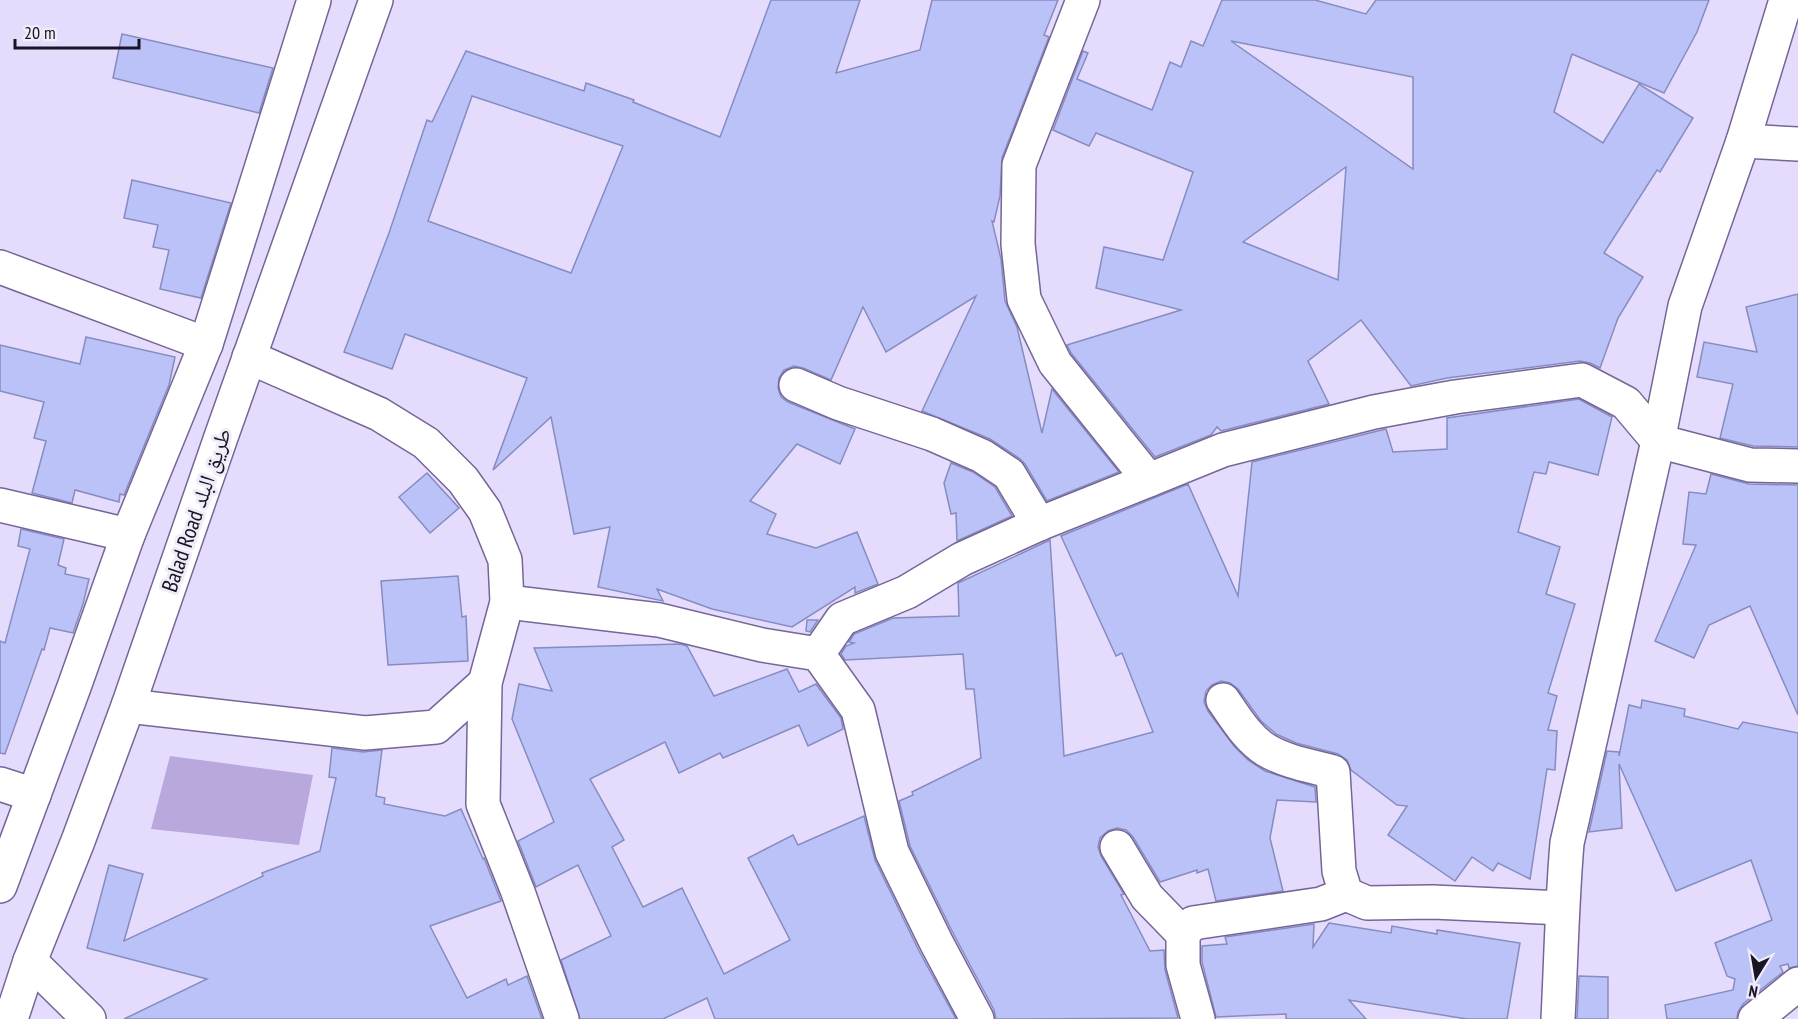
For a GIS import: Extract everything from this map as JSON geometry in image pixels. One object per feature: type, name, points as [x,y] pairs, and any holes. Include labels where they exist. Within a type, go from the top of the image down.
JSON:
[{"type":"main road","points":[[0,886],[128,535],[206,344],[314,0]]},
{"type":"main road","name":"Balad Road طريق البلد","points":[[11,1019],[30,961],[128,706],[376,0]]},
{"type":"main road","points":[[1083,0],[1019,165],[1018,244],[1024,299],[1055,363],[1149,480]]},
{"type":"main road","points":[[1558,1019],[1567,843],[1658,441],[1685,306],[1743,141],[1786,0]]},
{"type":"main road","points":[[1743,141],[1798,144]]},
{"type":"main road","points":[[0,267],[206,344]]},
{"type":"main road","points":[[249,357],[379,414],[426,444],[463,480],[485,511],[505,560],[507,602],[485,684],[483,804],[518,891],[562,1019]]},
{"type":"main road","points":[[818,654],[842,619],[907,592],[962,559],[1039,524],[1223,450],[1374,412],[1455,397],[1582,380],[1626,403],[1658,441],[1750,465],[1798,466]]},
{"type":"main road","points":[[796,385],[828,399],[932,434],[982,456],[1009,474],[1039,524]]},
{"type":"main road","points":[[0,505],[128,535]]},
{"type":"main road","points":[[507,602],[659,620],[762,645],[818,654],[858,710],[892,852],[977,1019]]},
{"type":"main road","points":[[128,706],[364,733],[436,727],[485,684]]},
{"type":"main road","points":[[1223,700],[1247,733],[1265,749],[1291,761],[1333,772],[1339,871],[1346,894]]},
{"type":"main road","points":[[0,784],[34,795]]},
{"type":"main road","points":[[1118,847],[1148,897],[1183,934]]},
{"type":"main road","points":[[1198,1019],[1183,965],[1183,934],[1193,923],[1321,904],[1346,894],[1367,903],[1433,902],[1562,908]]},
{"type":"main road","points":[[30,961],[89,1019]]},
{"type":"main road","points":[[1755,1019],[1798,984]]},
{"type":"shaded area","points":[[170,756],[313,775],[299,845],[151,829]]},
{"type":"building","points":[[771,0],[860,0],[836,73],[920,50],[932,0],[1058,0],[1044,35],[1049,37],[1002,158],[1000,196],[994,222],[992,221],[1001,259],[1005,301],[1017,327],[1042,433],[1052,389],[1119,472],[1047,501],[1019,458],[990,439],[922,411],[976,296],[886,352],[863,307],[831,380],[794,366],[784,370],[779,378],[778,388],[781,397],[788,402],[855,429],[840,464],[797,444],[750,501],[776,514],[767,534],[816,548],[857,532],[878,584],[855,593],[855,587],[792,627],[712,609],[657,589],[663,601],[598,587],[610,527],[574,534],[551,417],[493,470],[527,378],[405,334],[392,369],[344,352],[389,233],[427,120],[432,122],[466,51],[584,91],[586,83],[634,100],[633,102],[720,137]],"holes":[[[472,96],[623,146],[571,273],[428,221]]]},
{"type":"building","points":[[1222,0],[1315,0],[1366,14],[1376,0],[1709,0],[1697,32],[1664,93],[1572,54],[1554,112],[1603,143],[1639,84],[1693,118],[1660,172],[1657,170],[1604,253],[1643,277],[1618,318],[1600,368],[1580,361],[1447,378],[1411,386],[1361,320],[1308,361],[1329,404],[1221,431],[1217,427],[1211,435],[1155,457],[1067,345],[1181,310],[1096,288],[1104,247],[1163,260],[1193,172],[1096,133],[1089,146],[1053,130],[1083,51],[1088,53],[1077,79],[1152,110],[1170,62],[1181,67],[1191,41],[1203,46]],"holes":[[[1231,41],[1413,77],[1413,169],[1349,124]],[[1346,167],[1338,280],[1243,242]]]},
{"type":"building","points":[[122,34],[273,68],[259,113],[113,78]]},
{"type":"building","points":[[132,180],[231,203],[201,298],[160,289],[169,250],[153,247],[158,225],[124,218]]},
{"type":"building","points":[[1798,294],[1798,447],[1753,446],[1720,438],[1733,384],[1697,377],[1704,342],[1757,352],[1746,307]]},
{"type":"building","points":[[86,337],[175,357],[169,385],[124,495],[120,494],[119,502],[75,490],[72,503],[32,493],[46,441],[34,438],[44,402],[0,391],[0,345],[80,364]]},
{"type":"building","points":[[1579,399],[1612,417],[1598,475],[1549,462],[1546,474],[1534,472],[1518,532],[1560,547],[1546,594],[1575,604],[1548,693],[1557,696],[1548,730],[1557,731],[1555,770],[1547,769],[1530,879],[1498,863],[1493,871],[1472,857],[1455,881],[1388,835],[1407,806],[1397,805],[1351,770],[1347,760],[1338,754],[1296,743],[1276,734],[1261,721],[1238,689],[1230,683],[1221,681],[1206,691],[1204,702],[1234,746],[1248,760],[1265,771],[1315,787],[1316,802],[1277,800],[1270,838],[1283,891],[1216,901],[1208,869],[1197,873],[1197,870],[1160,882],[1133,837],[1126,830],[1117,828],[1108,831],[1100,838],[1098,847],[1101,856],[1124,894],[1121,895],[1150,951],[1164,950],[1165,970],[1178,1018],[996,1019],[994,1010],[910,846],[899,801],[913,795],[912,792],[981,758],[974,689],[966,689],[963,654],[845,660],[841,654],[846,646],[854,643],[849,642],[854,634],[893,618],[959,616],[958,583],[1050,540],[1064,756],[1153,732],[1122,653],[1116,656],[1061,536],[1188,484],[1238,596],[1252,462],[1386,429],[1393,452],[1447,449],[1447,418]]},
{"type":"building","points":[[951,463],[973,472],[995,487],[1012,516],[957,541],[956,513],[951,514],[944,483]]},
{"type":"building","points":[[427,473],[459,508],[430,533],[399,497]]},
{"type":"building","points":[[1711,474],[1749,484],[1798,485],[1798,715],[1750,606],[1709,625],[1694,658],[1655,641],[1696,545],[1683,544],[1689,492],[1706,494]]},
{"type":"building","points":[[21,529],[64,539],[58,565],[66,568],[65,574],[89,579],[73,633],[50,628],[5,754],[0,753],[0,641],[5,643],[30,549],[18,546]]},
{"type":"building","points":[[458,576],[462,617],[466,616],[468,661],[388,665],[381,581]]},
{"type":"building","points":[[807,620],[818,620],[810,632],[806,631]]},
{"type":"building","points":[[680,644],[687,646],[714,696],[787,669],[799,692],[816,684],[841,718],[843,729],[808,746],[799,725],[723,758],[720,753],[679,773],[665,742],[590,779],[624,840],[612,847],[643,907],[682,888],[724,974],[790,940],[748,858],[793,835],[798,845],[864,816],[875,860],[919,951],[956,1019],[715,1019],[707,998],[663,1019],[580,1019],[561,960],[611,936],[578,865],[536,887],[518,841],[554,822],[512,719],[519,684],[552,691],[534,648]]},
{"type":"building","points":[[1642,700],[1685,709],[1684,716],[1738,729],[1743,722],[1798,733],[1798,966],[1789,968],[1788,964],[1780,966],[1783,972],[1743,1004],[1737,1019],[1667,1019],[1665,1005],[1733,990],[1735,979],[1727,976],[1715,943],[1772,920],[1751,860],[1676,891],[1619,764],[1622,828],[1589,832],[1607,751],[1619,752],[1619,756],[1629,705],[1641,708]]},
{"type":"building","points":[[332,748],[363,752],[382,750],[376,796],[385,798],[384,804],[445,816],[461,809],[501,901],[430,926],[467,998],[506,979],[508,985],[527,976],[542,1019],[124,1019],[207,979],[87,948],[109,865],[143,874],[124,941],[263,876],[262,873],[320,851],[336,778],[329,777]]},
{"type":"building","points":[[1329,923],[1391,933],[1392,926],[1437,934],[1437,930],[1520,943],[1507,1019],[1467,1019],[1349,1000],[1366,1019],[1286,1019],[1286,1014],[1216,1017],[1202,962],[1202,946],[1227,944],[1225,937],[1314,924],[1313,947]]},
{"type":"building","points":[[1579,976],[1608,977],[1608,1019],[1577,1019]]}]
